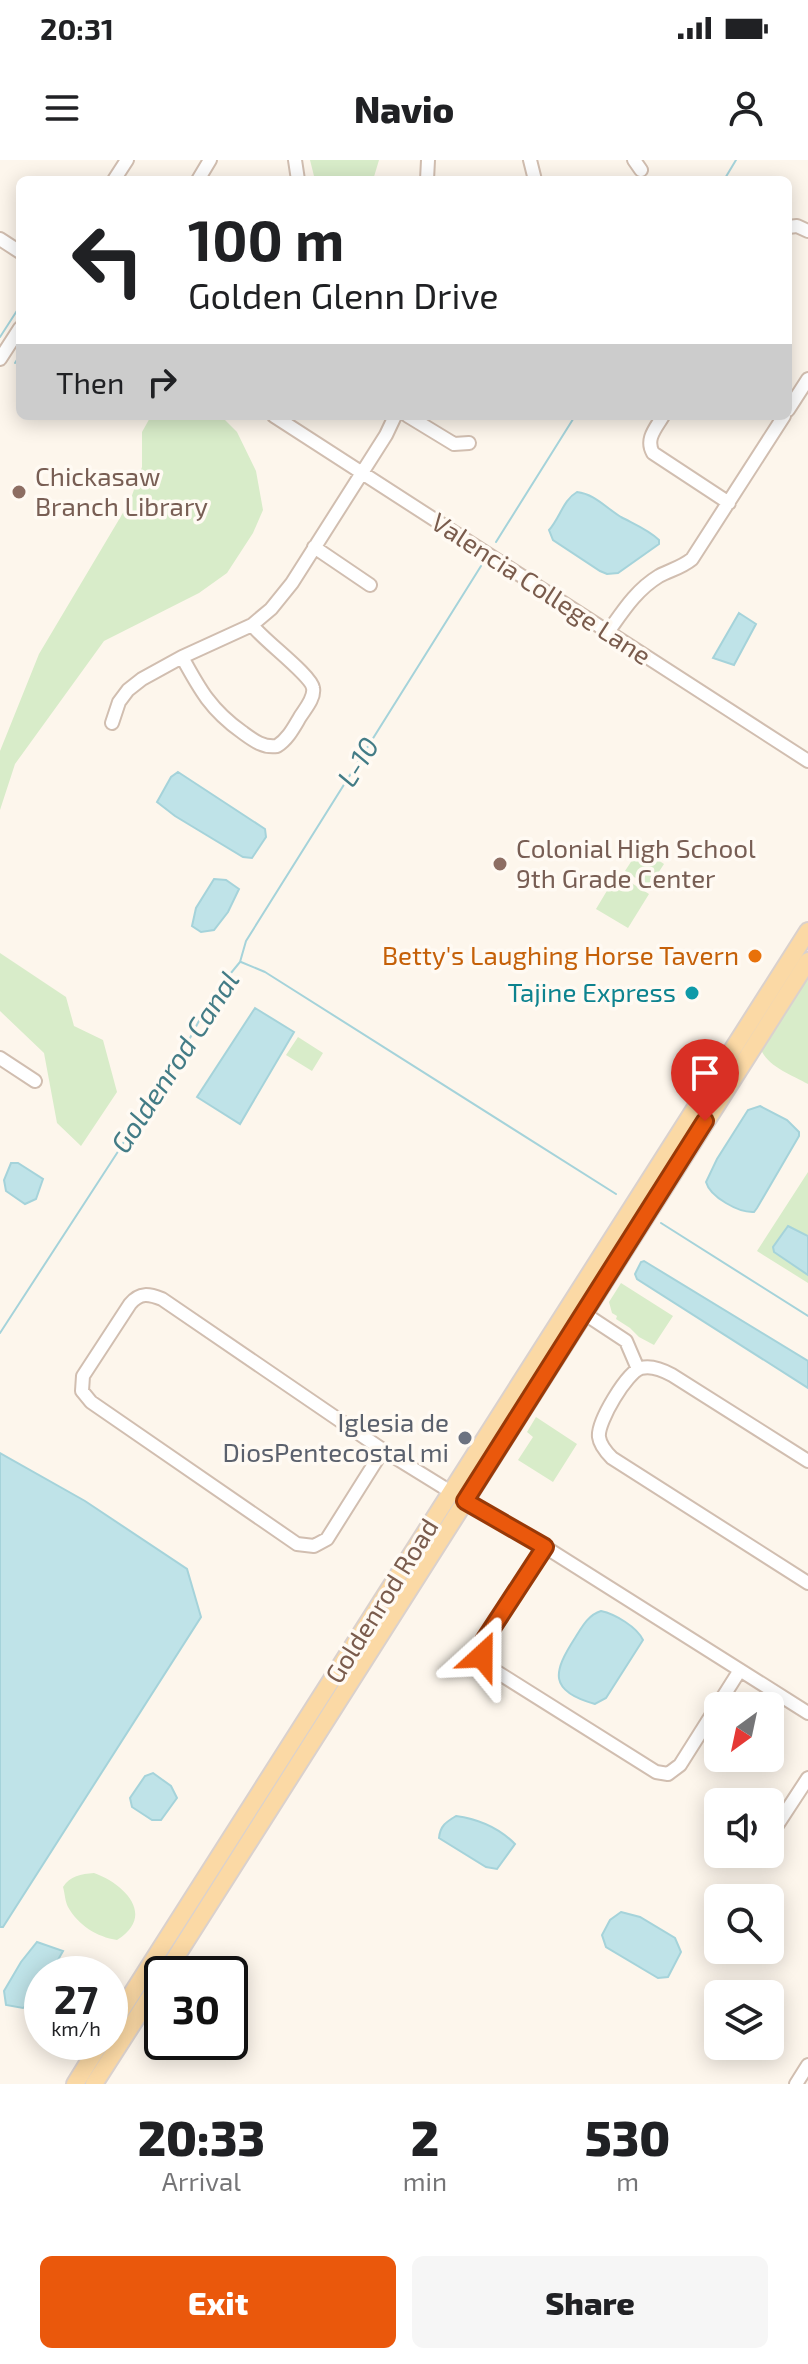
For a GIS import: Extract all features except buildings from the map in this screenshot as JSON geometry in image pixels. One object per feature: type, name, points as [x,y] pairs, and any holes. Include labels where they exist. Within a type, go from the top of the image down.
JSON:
[{"type":"main road","name":"Goldenrod Road","points":[[171,1956],[458,1497],[568,1306],[808,931]]},
{"type":"main road","name":"Goldenrod Road","points":[[458,1497],[585,1314],[808,961]]},
{"type":"main road","points":[[730,1051],[734,1076]]},
{"type":"main road","points":[[585,1314],[582,1302],[586,1280]]},
{"type":"main road","points":[[568,1306],[571,1334]]},
{"type":"main road","name":"Goldenrod Road","points":[[128,1999],[135,1988],[144,1983]]},
{"type":"main road","points":[[135,1988],[138,2016]]},
{"type":"main road","name":"Goldenrod Road","points":[[94,2084],[144,2004]]},
{"type":"main road","points":[[75,2084],[90,2060]]},
{"type":"street","points":[[0,359],[16,334]]},
{"type":"street","points":[[792,404],[808,379]]},
{"type":"street","name":"Valencia College Lane","points":[[280,420],[808,761]]},
{"type":"street","points":[[112,723],[119,702],[142,679],[252,625],[282,596],[393,420]]},
{"type":"street","points":[[415,420],[454,444],[469,443]]},
{"type":"street","points":[[661,420],[649,441],[653,453],[729,503]]},
{"type":"street","points":[[608,632],[646,584],[682,568],[692,559],[781,420]]},
{"type":"street","points":[[314,547],[370,585]]},
{"type":"street","points":[[182,657],[199,690],[221,717],[262,745],[277,746],[308,705],[313,688],[307,677],[252,625]]},
{"type":"street","points":[[0,1058],[35,1081]]},
{"type":"street","points":[[383,1450],[327,1539],[314,1546],[297,1544],[91,1402],[82,1391],[83,1376],[136,1297],[150,1294],[162,1299],[383,1450],[545,1547],[808,1713]]},
{"type":"street","points":[[585,1314],[626,1341],[638,1369]]},
{"type":"street","points":[[808,1461],[663,1370],[651,1367],[638,1369],[627,1380],[600,1421],[599,1437],[604,1451],[612,1458],[808,1583]]},
{"type":"street","points":[[545,1547],[483,1642],[482,1656],[489,1667],[656,1772],[668,1774],[680,1765],[740,1670]]},
{"type":"street","points":[[784,1815],[808,1778]]},
{"type":"street","points":[[796,2084],[808,2065]]},
{"type":"green space","points":[[310,160],[379,160],[374,176],[314,176]]},
{"type":"green space","points":[[149,420],[225,420],[237,432],[256,471],[263,510],[253,533],[227,573],[199,593],[104,641],[15,764],[0,810],[0,751],[39,654],[130,501],[142,467],[142,432]]},
{"type":"green space","points":[[640,848],[664,864],[649,887],[625,871]]},
{"type":"green space","points":[[617,874],[649,894],[628,928],[596,909]]},
{"type":"green space","points":[[0,953],[66,997],[74,1026],[103,1040],[117,1092],[81,1146],[57,1123],[44,1053],[0,1011]]},
{"type":"green space","points":[[808,975],[808,1084],[775,1066],[761,1050]]},
{"type":"green space","points":[[298,1037],[323,1053],[312,1071],[286,1055]]},
{"type":"green space","points":[[808,1172],[808,1283],[757,1251]]},
{"type":"green space","points":[[621,1283],[673,1316],[654,1345],[639,1337],[612,1313],[609,1302]]},
{"type":"green space","points":[[536,1417],[577,1444],[553,1482],[518,1460],[533,1437],[527,1432]]},
{"type":"green space","points":[[94,1873],[116,1885],[132,1902],[134,1921],[117,1940],[89,1929],[67,1905],[63,1887],[66,1883],[76,1876]]},
{"type":"water","points":[[577,492],[595,498],[646,530],[659,540],[659,544],[618,573],[600,571],[553,540],[549,530],[568,500]]},
{"type":"water","points":[[739,613],[756,624],[734,665],[713,658]]},
{"type":"water","points":[[178,772],[265,829],[266,837],[252,858],[243,857],[157,802],[171,777]]},
{"type":"water","points":[[214,879],[226,880],[239,889],[228,912],[214,930],[201,932],[192,926],[196,908]]},
{"type":"water","points":[[255,1008],[294,1032],[240,1124],[197,1097]]},
{"type":"water","points":[[760,1106],[787,1120],[799,1136],[757,1208],[754,1212],[748,1212],[719,1198],[706,1182],[748,1110]]},
{"type":"water","points":[[11,1163],[18,1163],[43,1179],[36,1199],[25,1204],[6,1191],[4,1180]]},
{"type":"water","points":[[788,1226],[808,1236],[808,1275],[774,1252],[773,1247]]},
{"type":"water","points":[[644,1261],[808,1361],[808,1388],[637,1279],[635,1274]]},
{"type":"water","points":[[0,1453],[85,1501],[187,1569],[201,1617],[3,1927],[0,1927]]},
{"type":"water","points":[[601,1611],[625,1622],[643,1640],[606,1698],[595,1704],[569,1693],[562,1686],[559,1670],[583,1626],[592,1615]]},
{"type":"water","points":[[153,1773],[171,1786],[177,1798],[161,1820],[152,1820],[132,1807],[130,1798],[145,1776]]},
{"type":"water","points":[[456,1816],[488,1825],[515,1844],[497,1869],[486,1867],[439,1838],[444,1825]]},
{"type":"water","points":[[621,1912],[640,1917],[675,1938],[681,1952],[668,1977],[658,1978],[606,1947],[602,1935],[610,1920]]},
{"type":"water","points":[[37,1942],[63,1951],[60,1956],[26,1956]]},
{"type":"water","points":[[24,1958],[23,2008],[6,2005],[4,1991]]},
{"type":"waterway","name":"L-10","points":[[726,176],[736,160]]},
{"type":"waterway","points":[[0,337],[16,312]]},
{"type":"waterway","name":"L-10","points":[[496,542],[572,420]]},
{"type":"waterway","name":"L-10","points":[[0,1333],[190,1038],[212,996],[240,962],[246,941],[481,566]]},
{"type":"waterway","name":"Goldenrod Canal","points":[[241,962],[265,972],[616,1194]]},
{"type":"waterway","name":"Goldenrod Canal","points":[[661,1223],[808,1316]]},
{"type":"place","name":"Chickasaw Branch Library","points":[[19,492]]},
{"type":"place","name":"Colonial High School 9th Grade Center","points":[[500,864]]},
{"type":"place","name":"Betty's Laughing Horse Tavern","points":[[755,956]]},
{"type":"place","name":"Tajine Express","points":[[692,993]]},
{"type":"place","name":"Iglesia de DiosPentecostal mi","points":[[465,1438]]},
{"type":"route","points":[[482,1656],[483,1642],[545,1547],[465,1501],[705,1121]]}]
